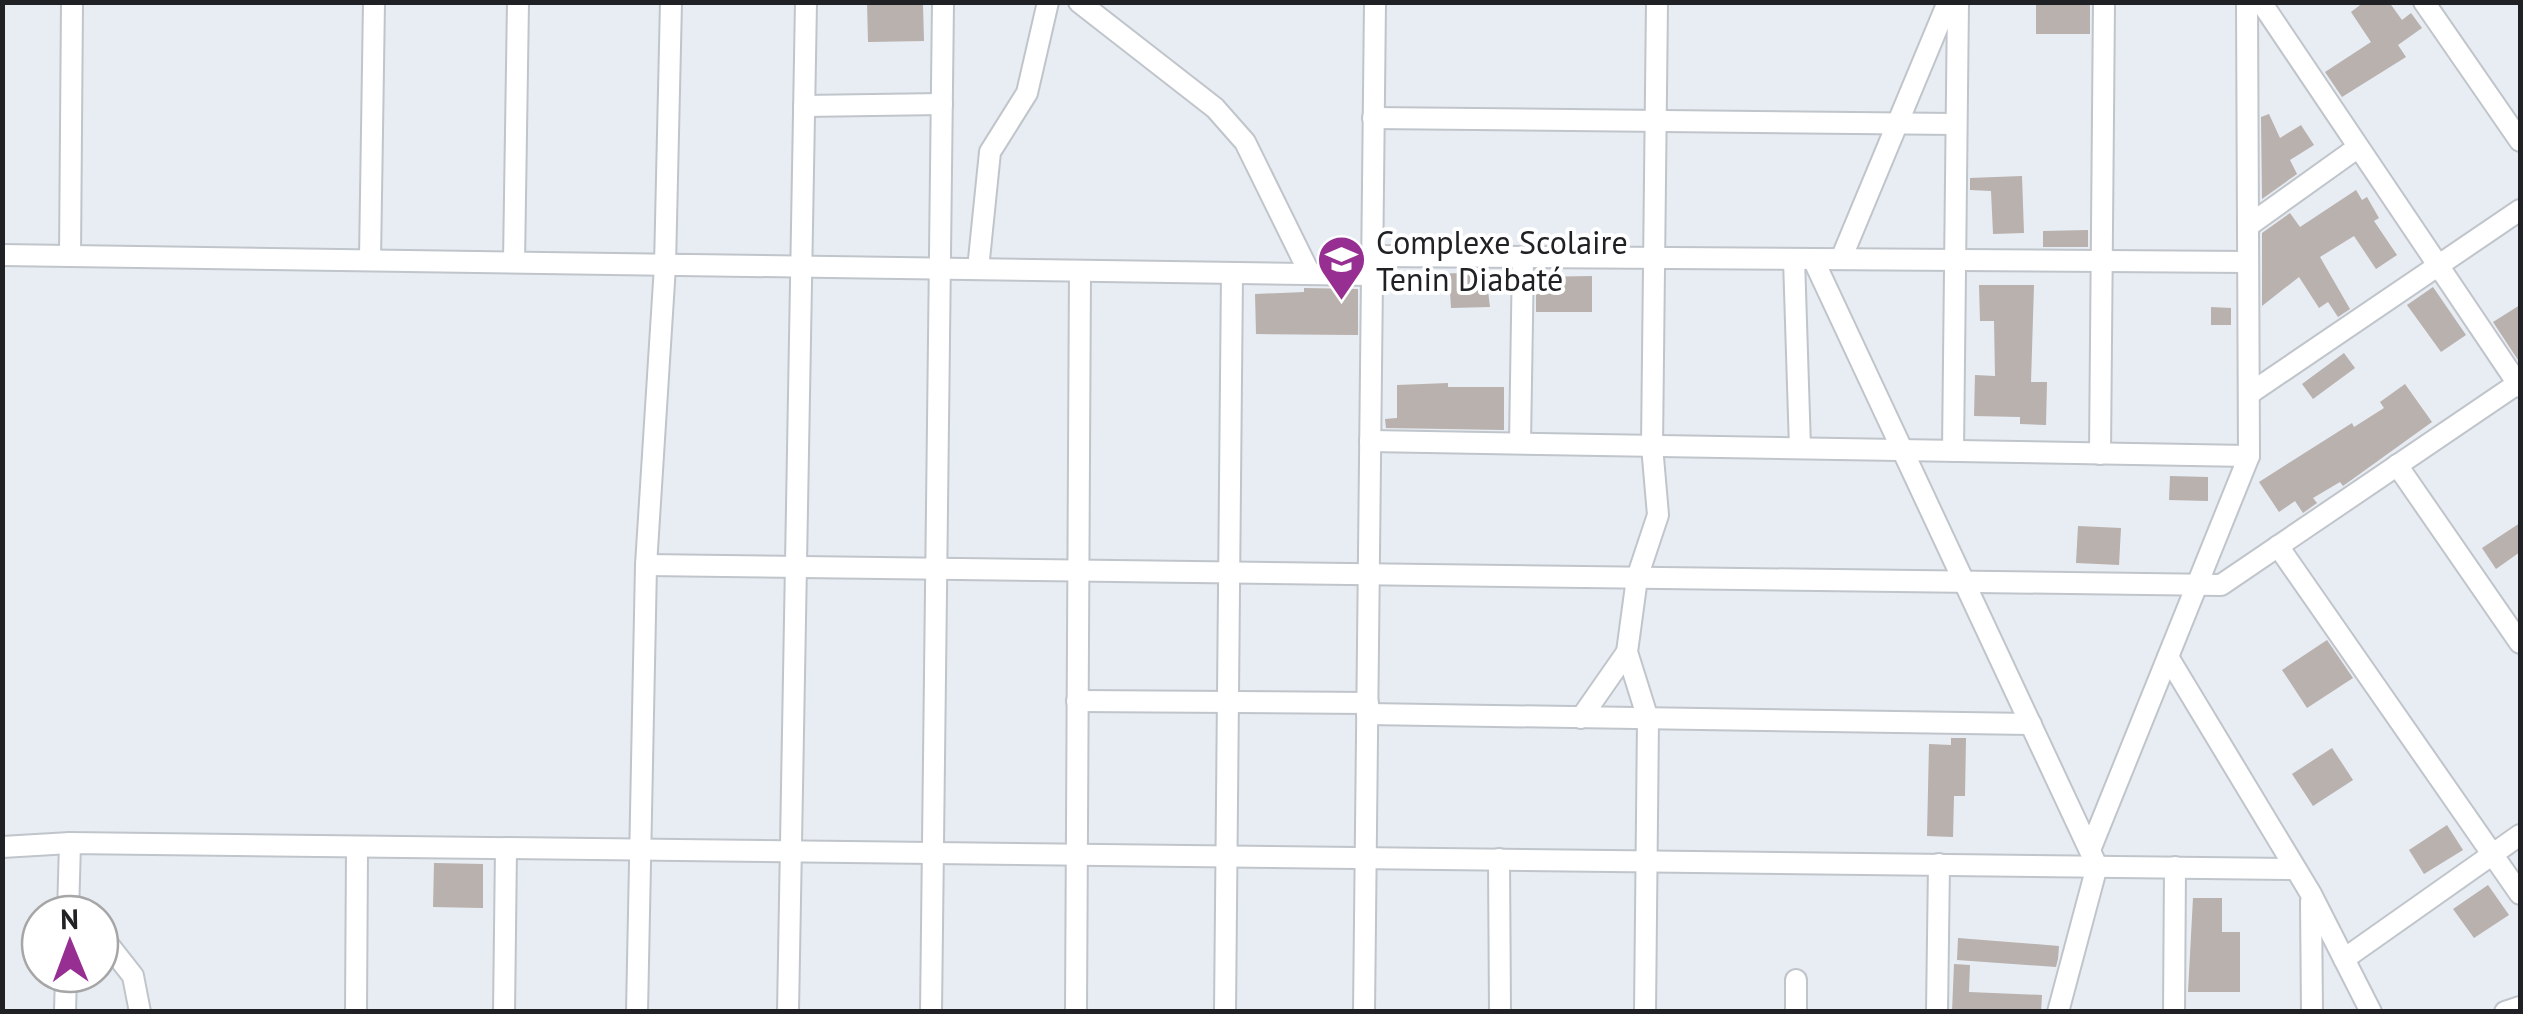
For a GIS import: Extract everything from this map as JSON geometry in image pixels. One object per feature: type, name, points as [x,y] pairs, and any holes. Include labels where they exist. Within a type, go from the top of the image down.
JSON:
[{"type":"street","points":[[70,256],[72,2]]},
{"type":"street","points":[[370,260],[374,2]]},
{"type":"street","points":[[514,262],[518,2]]},
{"type":"street","points":[[638,1012],[646,565],[665,266],[671,2]]},
{"type":"street","points":[[788,1012],[806,2]]},
{"type":"street","points":[[931,1012],[943,2]]},
{"type":"street","points":[[978,269],[990,152],[1027,93],[1048,2]]},
{"type":"street","points":[[1079,2],[1215,108],[1235,130],[1310,274]]},
{"type":"street","points":[[1364,1012],[1374,2]]},
{"type":"street","points":[[1645,1012],[1648,719],[1627,652],[1636,578],[1658,516],[1652,446],[1657,2]]},
{"type":"street","points":[[1841,260],[1948,2]]},
{"type":"street","points":[[1953,451],[1958,2]]},
{"type":"street","points":[[2100,454],[2104,2]]},
{"type":"street","points":[[2058,1012],[2094,858],[2168,657],[2250,456],[2247,2]]},
{"type":"street","points":[[646,565],[2220,585],[2520,384],[2262,2]]},
{"type":"street","points":[[2424,2],[2520,141]]},
{"type":"street","points":[[804,106],[942,104]]},
{"type":"street","points":[[1373,118],[1956,124]]},
{"type":"street","points":[[2248,226],[2357,148]]},
{"type":"street","points":[[2249,394],[2520,210]]},
{"type":"street","points":[[2,255],[1310,274],[1372,266],[1523,257],[2248,262]]},
{"type":"street","points":[[1520,443],[1523,257]]},
{"type":"street","points":[[1800,448],[1804,259]]},
{"type":"street","points":[[1804,259],[2094,858]]},
{"type":"street","points":[[1076,1012],[1080,270]]},
{"type":"street","points":[[1224,1012],[1232,273]]},
{"type":"street","points":[[1370,441],[2250,456]]},
{"type":"street","points":[[2398,465],[2520,643]]},
{"type":"street","points":[[2278,546],[2520,894]]},
{"type":"street","points":[[1581,718],[1627,652]]},
{"type":"street","points":[[2168,657],[2312,894],[2371,1012]]},
{"type":"street","points":[[1078,701],[1228,702],[1581,718],[2031,724]]},
{"type":"street","points":[[2344,958],[2520,835]]},
{"type":"street","points":[[2,847],[70,843],[1939,864],[2094,858],[2175,867],[2296,869]]},
{"type":"street","points":[[70,843],[72,894]]},
{"type":"street","points":[[504,1012],[506,848]]},
{"type":"street","points":[[356,849],[356,1012]]},
{"type":"street","points":[[1500,859],[1500,1012]]},
{"type":"street","points":[[1937,1012],[1939,864]]},
{"type":"street","points":[[2174,1012],[2175,867]]},
{"type":"street","points":[[2312,894],[2312,1012]]},
{"type":"street","points":[[120,959],[133,976],[140,1012]]},
{"type":"street","points":[[1796,980],[1796,1012]]},
{"type":"street","points":[[2505,1012],[2520,1007]]},
{"type":"building","points":[[867,2],[923,5],[924,41],[868,42]]},
{"type":"building","points":[[2036,2],[2090,2],[2090,34],[2036,34]]},
{"type":"building","points":[[2364,2],[2389,2],[2402,20],[2411,13],[2422,28],[2398,45],[2406,57],[2342,97],[2325,72],[2371,42],[2351,12]]},
{"type":"building","points":[[2269,114],[2280,138],[2301,125],[2314,145],[2290,160],[2297,174],[2262,199],[2261,117]]},
{"type":"building","points":[[2022,176],[2024,233],[1993,234],[1991,191],[1970,190],[1970,178]]},
{"type":"building","points":[[2356,190],[2362,200],[2367,197],[2379,218],[2374,221],[2397,255],[2376,269],[2354,236],[2320,257],[2350,309],[2338,317],[2328,302],[2319,308],[2299,277],[2262,306],[2262,233],[2290,213],[2300,227]]},
{"type":"building","points":[[2088,230],[2088,247],[2043,247],[2043,231]]},
{"type":"building","points":[[1504,272],[1504,292],[1488,291],[1490,307],[1451,308],[1450,292],[1425,291],[1426,274]]},
{"type":"building","points":[[1592,276],[1592,312],[1536,312],[1536,277]]},
{"type":"building","points":[[1979,285],[2034,285],[2031,382],[2047,382],[2046,425],[2020,424],[2020,417],[1974,416],[1975,375],[1995,376],[1994,321],[1980,321]]},
{"type":"building","points":[[2433,287],[2466,335],[2441,352],[2407,305]]},
{"type":"building","points":[[1304,288],[1358,289],[1358,335],[1256,334],[1255,294],[1304,292]]},
{"type":"building","points":[[2520,305],[2520,363],[2493,322]]},
{"type":"building","points":[[2211,307],[2231,308],[2231,325],[2211,325]]},
{"type":"building","points":[[2344,353],[2355,368],[2313,399],[2302,384]]},
{"type":"building","points":[[1448,383],[1448,387],[1504,387],[1504,430],[1386,428],[1385,419],[1397,418],[1397,385]]},
{"type":"building","points":[[2405,384],[2432,422],[2343,486],[2340,482],[2313,498],[2317,503],[2303,513],[2295,501],[2279,512],[2259,482],[2352,423],[2354,427],[2384,408],[2380,402]]},
{"type":"building","points":[[2170,476],[2208,477],[2208,501],[2169,500]]},
{"type":"building","points":[[2520,523],[2520,552],[2496,569],[2482,548]]},
{"type":"building","points":[[2078,526],[2121,528],[2119,565],[2076,563]]},
{"type":"building","points":[[2327,640],[2353,678],[2307,708],[2282,670]]},
{"type":"building","points":[[1951,738],[1966,738],[1965,796],[1954,796],[1953,837],[1927,836],[1929,744],[1951,745]]},
{"type":"building","points":[[2332,748],[2353,780],[2313,806],[2292,774]]},
{"type":"building","points":[[2447,825],[2463,850],[2424,874],[2409,850]]},
{"type":"building","points":[[434,863],[483,864],[483,908],[433,907]]},
{"type":"building","points":[[2488,885],[2509,915],[2474,938],[2453,909]]},
{"type":"building","points":[[2193,898],[2222,898],[2222,932],[2240,932],[2240,992],[2188,992]]},
{"type":"building","points":[[1958,938],[2059,946],[2056,967],[1957,960]]},
{"type":"building","points":[[1954,964],[1970,965],[1969,992],[2042,995],[2041,1012],[1952,1012]]},
{"type":"place","name":"Complexe Scolaire Tenin Diabaté","points":[[1341,302]]}]
